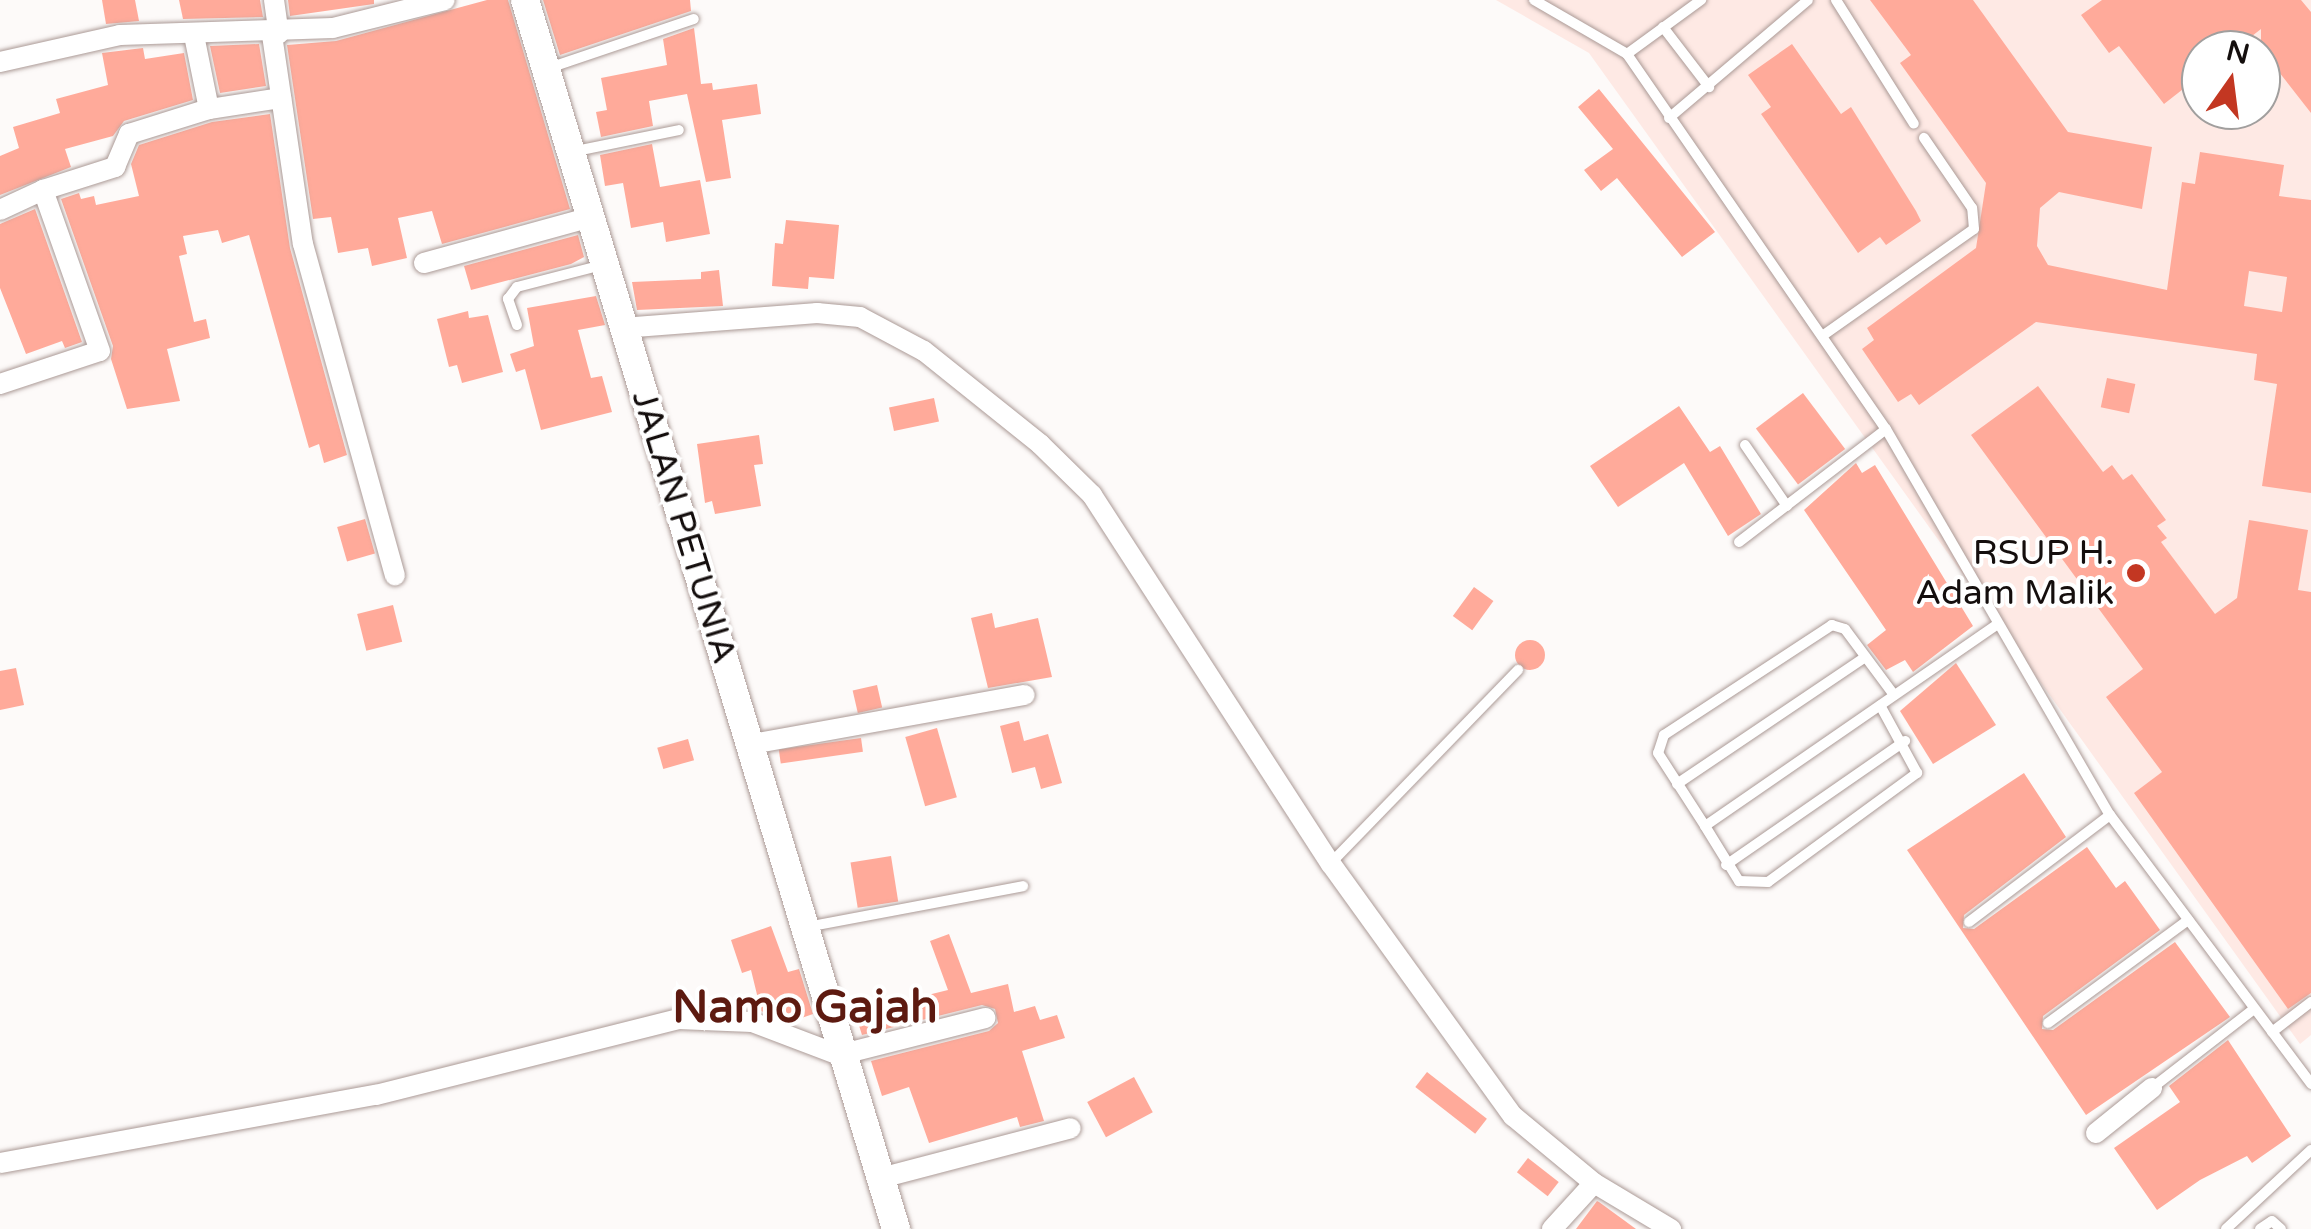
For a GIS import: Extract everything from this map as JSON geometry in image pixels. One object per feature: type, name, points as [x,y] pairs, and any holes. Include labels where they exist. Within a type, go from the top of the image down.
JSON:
[{"type":"street","points":[[274,0],[281,98],[307,260],[395,575]]},
{"type":"street","points":[[0,62],[120,35],[276,35],[446,0]]},
{"type":"street","name":"JALAN PETUNIA","points":[[524,0],[752,744],[839,1055],[896,1229]]},
{"type":"street","points":[[194,35],[209,109]]},
{"type":"street","points":[[0,210],[43,190],[115,167],[129,134],[209,109],[281,98]]},
{"type":"street","points":[[0,384],[100,351],[43,190]]},
{"type":"street","points":[[424,263],[592,217]]},
{"type":"street","points":[[622,328],[831,314],[860,317],[924,351],[1092,496],[1331,864],[1513,1116],[1594,1183],[1670,1229]]},
{"type":"street","points":[[752,744],[1025,695]]},
{"type":"street","points":[[0,1163],[376,1095],[678,1018],[752,1022],[839,1055],[985,1018]]},
{"type":"street","points":[[2096,1132],[2152,1088]]},
{"type":"street","points":[[881,1178],[1071,1128]]},
{"type":"street","points":[[1552,1229],[1594,1183]]},
{"type":"lane","points":[[1534,0],[1557,5],[1627,54],[1825,334],[1886,428],[1995,626],[2110,815],[2311,1084]]},
{"type":"lane","points":[[1627,54],[1701,0]]},
{"type":"lane","points":[[1670,118],[1808,0]]},
{"type":"lane","points":[[1836,0],[1914,124]]},
{"type":"lane","points":[[545,69],[694,19]]},
{"type":"lane","points":[[1664,26],[1709,87]]},
{"type":"lane","points":[[570,152],[679,130]]},
{"type":"lane","points":[[1825,334],[1974,229],[1972,208],[1924,138]]},
{"type":"lane","points":[[517,325],[508,299],[517,287],[603,264]]},
{"type":"lane","points":[[1740,542],[1886,428]]},
{"type":"lane","points":[[1745,446],[1787,506]]},
{"type":"lane","points":[[1880,704],[1905,742],[1918,773],[1768,882],[1739,881],[1658,753],[1664,735],[1832,625],[1846,629],[1894,695]]},
{"type":"lane","points":[[1704,826],[1995,626]]},
{"type":"lane","points":[[1677,784],[1865,657]]},
{"type":"lane","points":[[1331,864],[1518,670]]},
{"type":"lane","points":[[1726,865],[1905,742]]},
{"type":"lane","points":[[1969,922],[2110,815]]},
{"type":"lane","points":[[802,928],[1022,886]]},
{"type":"lane","points":[[2048,1023],[2188,920]]},
{"type":"lane","points":[[2272,1032],[2311,1002]]},
{"type":"lane","points":[[2152,1088],[2254,1009]]},
{"type":"lane","points":[[2226,1229],[2311,1150]]},
{"type":"lane","points":[[2238,1219],[2250,1229]]},
{"type":"lane","points":[[2260,1229],[2272,1221],[2281,1229]]},
{"type":"shaded area","name":"RSUP H. Adam Malik","points":[[1496,0],[2311,0],[2311,1035],[2300,1044],[1589,53]]},
{"type":"building","points":[[102,0],[135,0],[139,21],[106,24]]},
{"type":"building","points":[[179,0],[260,0],[263,17],[183,19]]},
{"type":"building","points":[[288,0],[374,0],[374,4],[290,16]]},
{"type":"building","points":[[487,0],[508,0],[570,209],[442,244],[432,211],[398,218],[407,258],[372,266],[368,248],[338,253],[331,217],[313,219],[287,45],[336,41]]},
{"type":"building","points":[[543,0],[690,0],[691,11],[560,55]]},
{"type":"building","points":[[1870,0],[1973,0],[2068,132],[2152,147],[2142,209],[2059,192],[2040,208],[2037,246],[2048,265],[2167,290],[2182,182],[2195,184],[2200,152],[2284,165],[2279,196],[2311,200],[2311,493],[2262,486],[2277,384],[2254,380],[2257,354],[2036,322],[1919,405],[1911,394],[1898,402],[1862,349],[1874,340],[1867,328],[1976,248],[1986,183],[1900,63],[1911,55]],"holes":[[[2249,271],[2287,277],[2282,312],[2244,306]]]},
{"type":"building","points":[[2102,0],[2301,0],[2311,12],[2311,113],[2281,75],[2281,30],[2181,30],[2181,91],[2164,104],[2119,46],[2109,53],[2081,15]]},
{"type":"building","points":[[694,28],[701,84],[712,83],[713,90],[757,84],[761,114],[722,120],[731,178],[706,182],[687,94],[649,101],[653,126],[601,137],[596,112],[607,110],[601,78],[667,65],[663,39]]},
{"type":"building","points":[[259,44],[266,86],[220,93],[210,46]]},
{"type":"building","points":[[1792,44],[1841,114],[1851,107],[1921,221],[1886,245],[1880,237],[1858,253],[1761,114],[1771,107],[1748,75]]},
{"type":"building","points":[[143,48],[145,59],[184,53],[193,100],[124,121],[113,136],[65,149],[71,167],[0,195],[0,156],[19,148],[13,127],[60,113],[56,99],[108,85],[102,53]]},
{"type":"building","points":[[1599,89],[1715,232],[1682,257],[1617,178],[1601,191],[1584,170],[1613,149],[1578,107]]},
{"type":"building","points":[[270,114],[290,248],[347,455],[324,463],[319,444],[309,448],[249,235],[222,243],[218,230],[183,236],[187,254],[179,256],[194,322],[206,319],[210,338],[167,349],[180,401],[127,409],[111,359],[113,346],[61,199],[79,193],[81,199],[94,196],[96,205],[139,196],[131,164],[139,145],[212,122]]},
{"type":"building","points":[[652,144],[660,187],[700,180],[710,234],[666,242],[663,222],[631,228],[623,183],[605,186],[600,155]]},
{"type":"building","points":[[35,209],[82,342],[65,348],[62,341],[26,354],[0,288],[0,224]]},
{"type":"building","points":[[786,220],[839,225],[834,279],[809,277],[808,289],[772,286],[775,243],[783,244]]},
{"type":"building","points":[[578,235],[584,257],[571,264],[471,290],[464,266]]},
{"type":"building","points":[[719,270],[723,306],[637,310],[632,282],[701,279],[701,272]]},
{"type":"building","points":[[596,296],[605,325],[578,330],[591,378],[602,376],[612,412],[541,430],[525,369],[516,372],[510,354],[534,346],[527,308]]},
{"type":"building","points":[[468,311],[469,318],[488,315],[503,372],[462,383],[457,365],[449,367],[437,319]]},
{"type":"building","points":[[2107,378],[2135,384],[2129,413],[2101,407]]},
{"type":"building","points":[[2038,386],[2103,472],[2112,465],[2123,480],[2132,474],[2166,520],[2157,526],[2167,538],[2161,542],[2215,614],[2237,598],[2249,520],[2308,530],[2298,590],[2311,592],[2311,993],[2288,1009],[2134,793],[2162,772],[2106,697],[2143,669],[1971,435]]},
{"type":"building","points":[[1803,393],[1845,449],[1798,484],[1756,429]]},
{"type":"building","points":[[934,398],[939,421],[894,431],[889,408]]},
{"type":"building","points":[[1679,406],[1710,452],[1720,446],[1761,514],[1728,536],[1684,463],[1618,507],[1590,466]]},
{"type":"building","points":[[759,435],[763,464],[754,465],[761,506],[715,514],[712,501],[705,503],[697,444]]},
{"type":"building","points":[[1856,463],[1862,473],[1875,465],[1973,626],[1913,672],[1905,660],[1886,670],[1867,645],[1886,630],[1804,510]]},
{"type":"building","points":[[365,519],[375,554],[347,562],[337,527]]},
{"type":"building","points":[[1474,587],[1493,601],[1472,630],[1453,616]]},
{"type":"building","points":[[393,605],[402,642],[366,651],[357,614]]},
{"type":"building","points":[[992,613],[995,628],[1038,618],[1052,677],[988,688],[971,618]]},
{"type":"building","points":[[1530,640],[1540,645],[1545,655],[1540,665],[1530,670],[1520,665],[1515,655],[1520,645]]},
{"type":"building","points":[[1956,663],[1996,725],[1933,764],[1900,711]]},
{"type":"building","points":[[16,668],[24,705],[0,710],[0,671]]},
{"type":"building","points":[[877,685],[882,707],[858,713],[853,691]]},
{"type":"building","points":[[1019,721],[1024,741],[1048,734],[1062,783],[1041,789],[1035,767],[1012,773],[1000,726]]},
{"type":"building","points":[[937,728],[957,797],[925,806],[905,737]]},
{"type":"building","points":[[861,738],[863,752],[781,763],[779,750]]},
{"type":"building","points":[[688,739],[694,760],[663,769],[657,748]]},
{"type":"building","points":[[2024,773],[2066,837],[1964,915],[1963,928],[1974,929],[2087,847],[2116,888],[2125,881],[2160,930],[2043,1016],[2042,1029],[2053,1030],[2175,942],[2230,1017],[2086,1115],[1907,850]]},
{"type":"building","points":[[891,856],[898,901],[858,908],[851,862]]},
{"type":"building","points":[[771,926],[788,972],[799,969],[813,1014],[790,1022],[761,1011],[751,970],[742,973],[731,940]]},
{"type":"building","points":[[949,934],[971,993],[1008,984],[1014,1012],[1035,1006],[1040,1020],[1057,1015],[1065,1038],[1022,1051],[1044,1121],[1020,1127],[1017,1117],[929,1143],[909,1087],[882,1096],[871,1061],[989,1031],[998,1023],[995,1009],[982,1005],[862,1035],[855,1013],[948,990],[930,941]]},
{"type":"building","points":[[2228,1040],[2291,1136],[2252,1163],[2247,1156],[2200,1180],[2157,1210],[2114,1148],[2180,1102],[2169,1086]]},
{"type":"building","points":[[1427,1072],[1487,1119],[1475,1134],[1415,1087]]},
{"type":"building","points":[[1134,1077],[1153,1112],[1106,1137],[1087,1102]]},
{"type":"building","points":[[1528,1158],[1559,1182],[1548,1196],[1517,1172]]},
{"type":"building","points":[[1599,1202],[1636,1229],[1576,1229]]},
{"type":"place","name":"RSUP H. Adam Malik","points":[[2136,573]]},
{"type":"district","name":"Namo Gajah","points":[[805,1009]]}]
